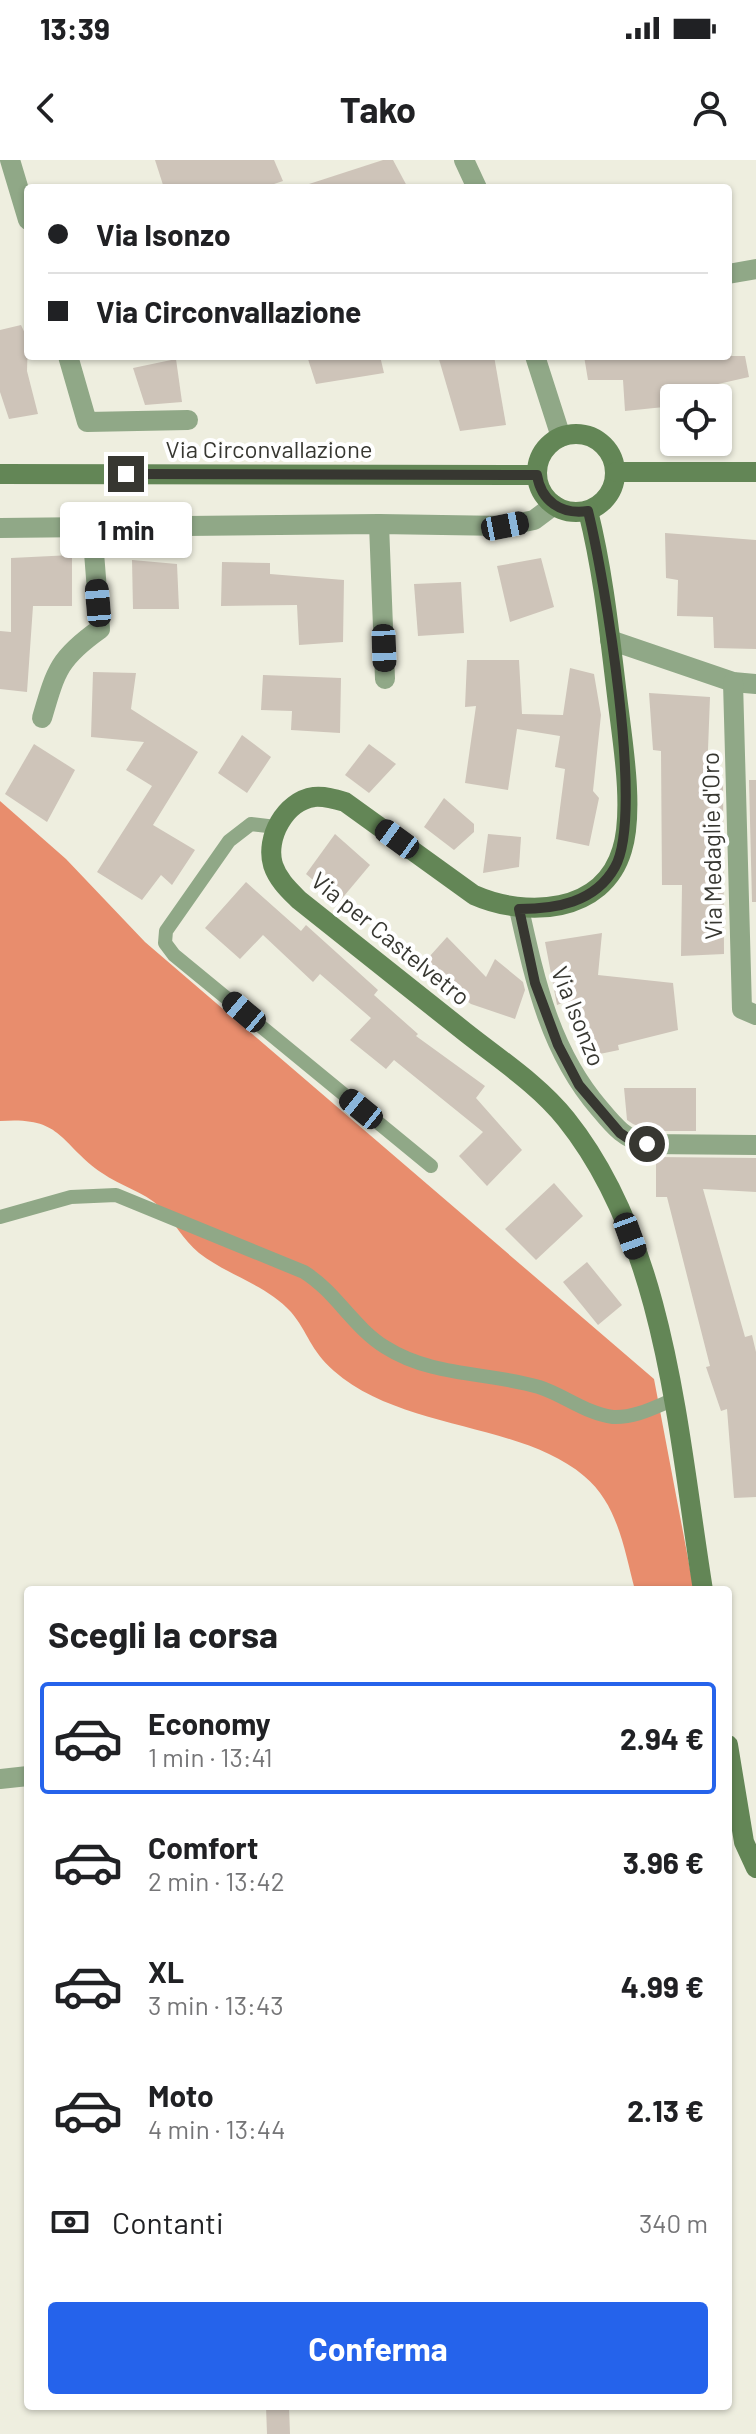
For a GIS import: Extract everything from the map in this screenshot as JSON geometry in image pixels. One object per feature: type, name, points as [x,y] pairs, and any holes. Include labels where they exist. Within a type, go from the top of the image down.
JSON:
[{"type":"street","points":[[10,160],[24,207]]},
{"type":"street","points":[[464,160],[475,184]]},
{"type":"street","points":[[732,273],[756,269]]},
{"type":"street","points":[[69,360],[87,422],[188,420]]},
{"type":"street","points":[[536,360],[561,437]]},
{"type":"street","points":[[580,434],[597,440],[610,454],[616,472],[608,496],[588,511],[570,512],[554,505],[542,492],[537,475],[546,448],[561,437],[580,434]]},
{"type":"street","points":[[616,472],[756,472]]},
{"type":"street","name":"Via Circonvallazione","points":[[0,474],[537,475]]},
{"type":"street","points":[[0,528],[379,524],[505,526],[534,520],[554,505]]},
{"type":"street","points":[[276,827],[291,809],[311,797],[345,802],[474,895],[497,905],[519,909],[554,909],[580,899],[599,886],[614,869],[623,848],[625,763],[601,565],[588,511]]},
{"type":"street","points":[[379,524],[385,679]]},
{"type":"street","points":[[42,718],[55,673],[72,648],[100,629],[92,527]]},
{"type":"street","points":[[610,640],[733,682],[756,684]]},
{"type":"street","name":"Via Medaglie d'Oro","points":[[733,682],[749,1012]]},
{"type":"street","name":"Via per Castelvetro","points":[[276,827],[271,847],[273,864],[282,882],[299,900],[515,1071],[565,1118],[604,1176],[623,1218],[659,1328],[702,1586]]},
{"type":"street","name":"Via Isonzo","points":[[519,909],[535,983],[558,1045],[579,1085],[620,1133],[632,1141],[647,1144],[756,1145]]},
{"type":"street","points":[[0,1779],[24,1776]]},
{"type":"street","points":[[732,1790],[744,1842],[756,1868]]},
{"type":"lane","points":[[276,827],[251,824],[229,841],[166,931],[165,943],[174,955],[431,1166]]},
{"type":"lane","points":[[0,1217],[91,1194],[130,1199],[194,1229],[304,1272],[319,1281],[382,1345],[425,1366],[538,1387],[611,1417],[630,1417],[672,1400]]},
{"type":"shaded area","points":[[0,801],[66,859],[145,942],[654,1379],[693,1586],[634,1586],[612,1514],[596,1487],[584,1476],[558,1458],[527,1445],[392,1405],[361,1390],[326,1363],[291,1312],[270,1294],[199,1253],[153,1201],[102,1173],[49,1127],[21,1121],[0,1121]]},
{"type":"building","points":[[155,160],[274,160],[283,181],[274,184],[163,184]]},
{"type":"building","points":[[383,160],[393,160],[406,184],[309,184]]},
{"type":"building","points":[[21,325],[24,331],[24,360],[27,360],[27,371],[38,414],[9,419],[0,392],[0,330]]},
{"type":"building","points":[[732,356],[745,356],[749,377],[718,384],[660,384],[660,407],[625,411],[623,380],[588,380],[585,360],[732,360]]},
{"type":"building","points":[[176,360],[182,402],[145,405],[133,368]]},
{"type":"building","points":[[308,360],[381,360],[384,373],[316,384]]},
{"type":"building","points":[[439,360],[495,360],[506,425],[460,431]]},
{"type":"building","points":[[665,533],[756,540],[756,649],[714,648],[713,617],[677,616],[678,580],[666,578]]},
{"type":"building","points":[[72,555],[72,606],[33,606],[27,692],[0,689],[0,631],[11,632],[11,558]]},
{"type":"building","points":[[541,558],[554,607],[510,622],[497,566]]},
{"type":"building","points":[[132,560],[177,564],[179,609],[133,609]]},
{"type":"building","points":[[222,562],[270,563],[270,574],[344,580],[343,642],[299,645],[297,605],[221,606]]},
{"type":"building","points":[[461,582],[464,633],[418,636],[414,584]]},
{"type":"building","points":[[467,660],[519,660],[522,714],[563,715],[570,668],[594,674],[601,715],[593,791],[599,798],[589,846],[556,839],[565,769],[555,767],[560,736],[517,729],[508,790],[465,783],[476,706],[465,707]]},
{"type":"building","points":[[93,672],[136,673],[131,709],[198,752],[153,825],[195,850],[172,885],[161,875],[142,900],[97,872],[152,786],[126,770],[144,742],[91,737]]},
{"type":"building","points":[[263,675],[341,678],[340,733],[291,730],[292,711],[261,710]]},
{"type":"building","points":[[649,693],[710,697],[707,776],[723,777],[724,954],[681,956],[682,885],[662,885],[661,751],[653,750]]},
{"type":"building","points":[[242,735],[271,757],[247,793],[218,773]]},
{"type":"building","points":[[34,744],[75,770],[47,822],[5,794]]},
{"type":"building","points":[[369,744],[396,764],[369,793],[345,775]]},
{"type":"building","points":[[749,780],[756,780],[756,902],[752,902]]},
{"type":"building","points":[[444,798],[474,824],[474,832],[454,850],[424,827]]},
{"type":"building","points":[[335,834],[370,865],[339,902],[306,874]]},
{"type":"building","points":[[488,834],[521,837],[519,867],[483,873]]},
{"type":"building","points":[[246,882],[301,931],[306,925],[378,990],[374,995],[418,1034],[416,1036],[485,1086],[476,1098],[522,1150],[487,1186],[459,1156],[483,1132],[394,1060],[386,1069],[350,1040],[371,1018],[320,974],[313,982],[263,935],[240,959],[205,928]]},
{"type":"building","points":[[602,933],[598,975],[673,983],[678,1030],[618,1045],[619,1050],[585,1057],[568,1001],[557,1005],[545,942]]},
{"type":"building","points":[[447,937],[486,977],[495,959],[523,982],[525,990],[515,1019],[471,1004],[420,967]]},
{"type":"building","points":[[624,1088],[696,1088],[696,1131],[649,1131],[633,1124],[627,1120]]},
{"type":"building","points":[[656,1157],[756,1158],[756,1192],[703,1189],[745,1337],[752,1335],[756,1352],[756,1497],[734,1498],[727,1409],[721,1411],[706,1367],[710,1366],[667,1197],[656,1197]]},
{"type":"building","points":[[554,1183],[583,1216],[536,1260],[505,1229]]},
{"type":"building","points":[[587,1262],[622,1305],[598,1325],[563,1282]]},
{"type":"building","points":[[266,2410],[289,2410],[290,2434],[267,2434]]},
{"type":"route","points":[[126,474],[537,475],[542,492],[561,510],[588,511],[601,565],[625,763],[626,823],[623,848],[614,869],[599,886],[580,899],[554,909],[519,909],[535,983],[568,1067],[579,1085],[620,1133],[632,1141],[647,1144]]}]
